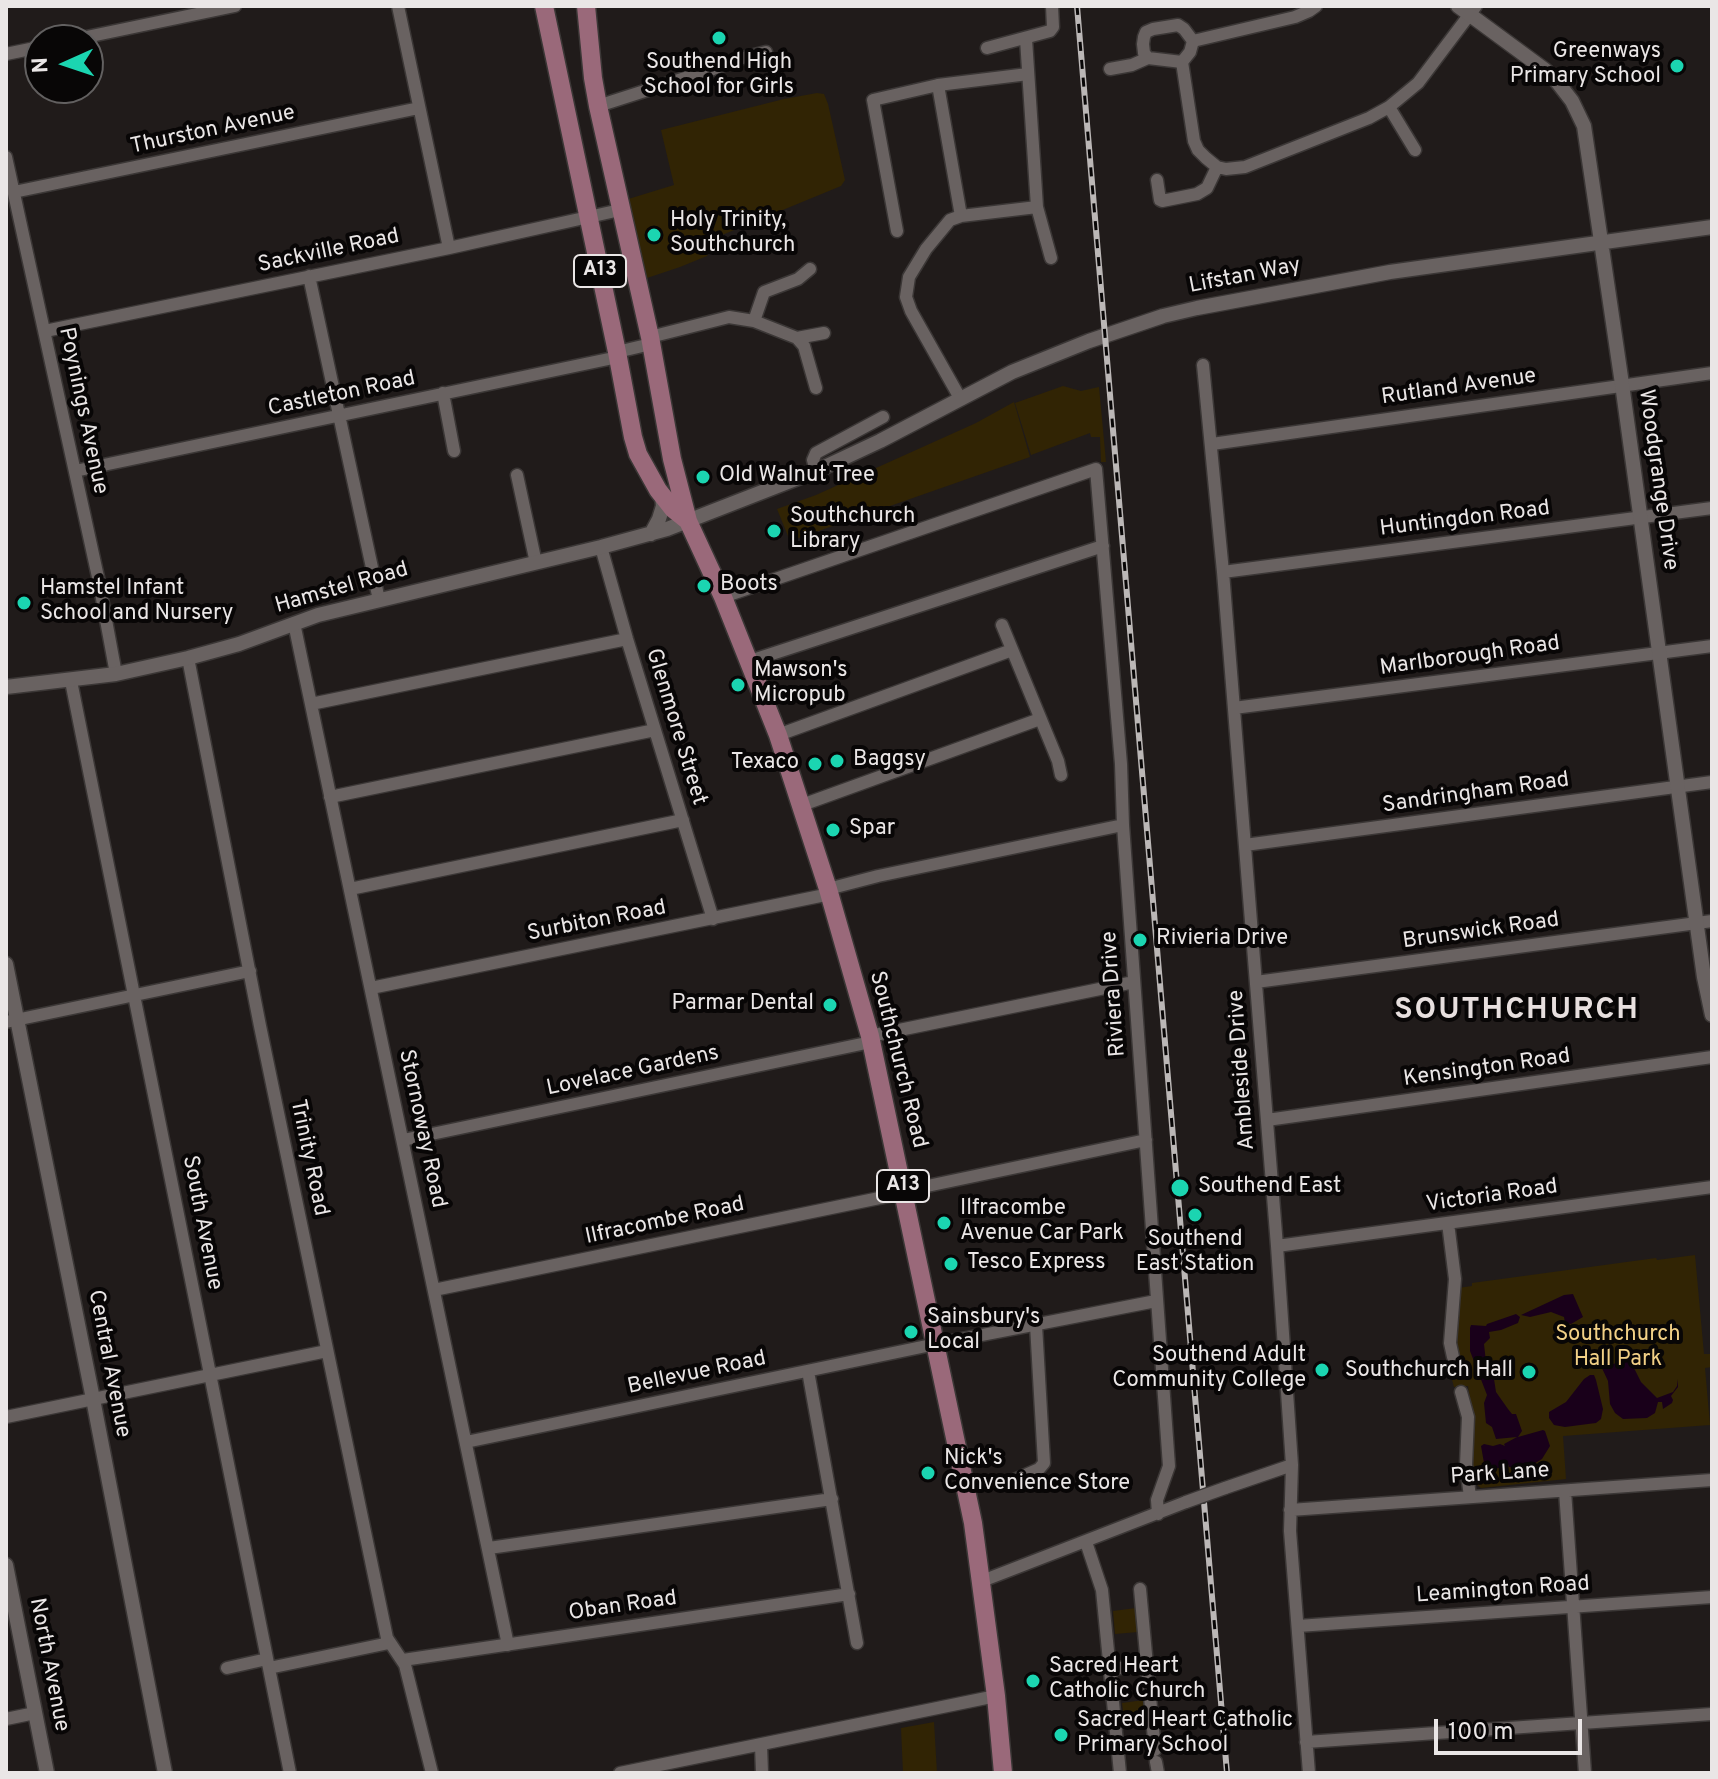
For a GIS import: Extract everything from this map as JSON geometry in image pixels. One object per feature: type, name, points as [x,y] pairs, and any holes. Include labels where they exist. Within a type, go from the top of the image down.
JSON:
[{"type":"main road","name":"A13","points":[[544,6],[633,437],[645,470],[673,509],[688,521]]},
{"type":"main road","name":"A13","points":[[586,6],[598,106],[650,340],[672,459],[688,521]]},
{"type":"main road","name":"Southchurch Road","points":[[688,521],[750,661],[778,735],[829,892],[870,1039],[973,1523],[1003,1773]]},
{"type":"street","points":[[104,33],[235,6]]},
{"type":"street","points":[[398,6],[449,248]]},
{"type":"street","points":[[987,48],[1050,31],[1053,27],[1052,6]]},
{"type":"street","points":[[1193,41],[1295,17],[1316,6]]},
{"type":"street","points":[[1193,41],[1190,52],[1182,62],[1194,141],[1198,150],[1217,167],[1245,167],[1369,118],[1389,107],[1418,83],[1468,9]]},
{"type":"street","name":"Woodgrange Drive","points":[[1468,9],[1545,70],[1564,89],[1584,126],[1678,787],[1704,922],[1704,977],[1712,1015]]},
{"type":"street","points":[[1148,58],[1144,53],[1144,37],[1146,32],[1153,29],[1178,25],[1193,41]]},
{"type":"street","points":[[1026,39],[1037,207],[1051,258]]},
{"type":"street","points":[[598,106],[766,52]]},
{"type":"street","points":[[1110,69],[1148,58],[1182,62]]},
{"type":"street","points":[[897,231],[873,100],[938,85],[1028,74]]},
{"type":"street","points":[[938,85],[961,216]]},
{"type":"street","points":[[1389,107],[1415,150]]},
{"type":"street","name":"Thurston Avenue","points":[[14,192],[419,108]]},
{"type":"street","name":"Poynings Avenue","points":[[6,157],[116,674]]},
{"type":"street","points":[[1157,180],[1162,201],[1197,194],[1207,188],[1217,167]]},
{"type":"street","points":[[960,398],[911,311],[906,297],[909,277],[926,249],[950,220],[1037,207]]},
{"type":"street","name":"Sackville Road","points":[[45,331],[620,210]]},
{"type":"street","name":"Lifstan Way","points":[[688,521],[816,471],[1012,372],[1163,316],[1390,272],[1712,227]]},
{"type":"street","points":[[810,269],[798,279],[764,292],[754,321],[797,338],[804,346],[816,388]]},
{"type":"street","points":[[309,276],[379,600]]},
{"type":"street","name":"Castleton Road","points":[[75,471],[339,417],[618,354],[650,340],[729,317],[754,321]]},
{"type":"street","points":[[797,338],[824,333]]},
{"type":"street","name":"Ambleside Drive","points":[[1203,365],[1223,572],[1277,1246],[1292,1465],[1290,1531],[1309,1773]]},
{"type":"street","name":"Rutland Avenue","points":[[1212,444],[1712,373]]},
{"type":"street","points":[[443,393],[454,451]]},
{"type":"street","points":[[816,471],[813,460],[816,453],[883,417]]},
{"type":"street","name":"Riviera Drive","points":[[723,597],[1096,469],[1121,764],[1169,1466],[1157,1500],[1158,1514]]},
{"type":"street","points":[[517,475],[536,563]]},
{"type":"street","points":[[651,534],[663,506],[662,495]]},
{"type":"street","name":"Huntingdon Road","points":[[1223,572],[1712,508]]},
{"type":"street","name":"Hamstel Road","points":[[6,687],[116,674],[188,658],[239,644],[294,623],[601,547],[688,521]]},
{"type":"street","points":[[750,661],[1103,546]]},
{"type":"street","name":"Glenmore Street","points":[[601,547],[713,919]]},
{"type":"street","name":"Stornoway Road","points":[[294,623],[508,1645]]},
{"type":"street","points":[[1002,625],[1061,775]]},
{"type":"street","points":[[311,704],[627,639]]},
{"type":"street","name":"Marlborough Road","points":[[1234,708],[1712,646]]},
{"type":"street","points":[[778,735],[1012,650]]},
{"type":"street","name":"Trinity Road","points":[[188,658],[389,1643],[403,1660]]},
{"type":"street","name":"South Avenue","points":[[71,681],[290,1773]]},
{"type":"street","points":[[802,805],[1040,719]]},
{"type":"street","points":[[330,797],[655,730]]},
{"type":"street","name":"Sandringham Road","points":[[1245,845],[1712,782]]},
{"type":"street","points":[[350,889],[683,820]]},
{"type":"street","name":"Surbiton Road","points":[[371,988],[713,919],[829,892],[878,876],[1123,825]]},
{"type":"street","name":"Brunswick Road","points":[[1256,982],[1704,922]]},
{"type":"street","name":"Central Avenue","points":[[6,964],[11,1020],[93,1399],[165,1773]]},
{"type":"street","points":[[11,1020],[250,971]]},
{"type":"street","name":"Lovelace Gardens","points":[[403,1140],[1134,982]]},
{"type":"street","name":"Kensington Road","points":[[1267,1120],[1712,1057]]},
{"type":"street","name":"Ilfracombe Road","points":[[434,1290],[1146,1140]]},
{"type":"street","name":"Victoria Road","points":[[1277,1246],[1712,1187]]},
{"type":"street","points":[[1448,1223],[1455,1279],[1450,1343],[1453,1357]]},
{"type":"street","name":"Bellevue Road","points":[[466,1442],[1156,1301]]},
{"type":"street","points":[[1005,1484],[1039,1469],[1044,1463],[1036,1325]]},
{"type":"street","points":[[6,1417],[327,1351]]},
{"type":"street","points":[[808,1371],[857,1643]]},
{"type":"street","points":[[1461,1392],[1468,1417],[1465,1456],[1470,1497]]},
{"type":"street","points":[[982,1581],[1186,1502],[1292,1465]]},
{"type":"street","name":"Park Lane","points":[[1290,1510],[1712,1480]]},
{"type":"street","points":[[1565,1491],[1585,1773]]},
{"type":"street","points":[[489,1548],[832,1499]]},
{"type":"street","points":[[1086,1542],[1102,1590],[1120,1773]]},
{"type":"street","name":"North Avenue","points":[[6,1565],[47,1773]]},
{"type":"street","points":[[1140,1589],[1156,1762]]},
{"type":"street","name":"Oban Road","points":[[403,1660],[849,1594]]},
{"type":"street","name":"Leamington Road","points":[[1298,1626],[1712,1597]]},
{"type":"street","points":[[227,1668],[389,1643]]},
{"type":"street","points":[[403,1660],[432,1773]]},
{"type":"street","points":[[1110,1669],[1147,1665]]},
{"type":"street","points":[[620,1773],[996,1696]]},
{"type":"street","points":[[6,1719],[35,1713]]},
{"type":"street","points":[[1306,1742],[1712,1714]]},
{"type":"street","points":[[761,1745],[762,1773]]},
{"type":"green space","points":[[817,93],[824,94],[828,104],[845,180],[841,186],[705,242],[709,252],[707,256],[647,278],[625,200],[674,185],[661,130]]},
{"type":"green space","points":[[1063,386],[1081,391],[1099,387],[1106,462],[1101,462],[1100,437],[1091,437],[1090,433],[1031,455],[1015,403]]},
{"type":"green space","points":[[1014,402],[1030,457],[790,541],[777,509],[816,495],[976,423]]},
{"type":"green space","name":"Southchurch Hall Park","points":[[1695,1255],[1704,1354],[1712,1354],[1712,1367],[1705,1368],[1710,1425],[1563,1436],[1566,1479],[1481,1488],[1472,1481],[1473,1418],[1468,1386],[1454,1387],[1448,1365],[1457,1360],[1453,1340],[1458,1288],[1472,1286],[1472,1283]]},
{"type":"green space","points":[[1136,1608],[1138,1632],[1115,1634],[1113,1611]]},
{"type":"green space","points":[[1144,1700],[1147,1725],[1125,1727],[1122,1703]]},
{"type":"green space","points":[[934,1722],[937,1773],[903,1773],[901,1728]]},
{"type":"shaded area","points":[[1573,1294],[1583,1317],[1571,1324],[1565,1323],[1564,1317],[1551,1312],[1530,1317],[1521,1315],[1564,1295]]},
{"type":"shaded area","points":[[1516,1314],[1520,1317],[1518,1323],[1489,1332],[1490,1338],[1484,1344],[1487,1371],[1490,1379],[1494,1379],[1496,1392],[1512,1414],[1516,1414],[1522,1431],[1518,1437],[1543,1430],[1550,1446],[1542,1459],[1532,1465],[1509,1467],[1507,1461],[1503,1468],[1495,1468],[1484,1463],[1481,1446],[1505,1446],[1517,1437],[1496,1439],[1492,1427],[1486,1423],[1484,1403],[1487,1395],[1470,1351],[1470,1328],[1471,1325],[1486,1326]]},
{"type":"shaded area","points":[[1626,1360],[1631,1362],[1641,1382],[1657,1398],[1673,1392],[1678,1379],[1678,1387],[1671,1396],[1672,1403],[1663,1409],[1662,1402],[1658,1402],[1655,1413],[1647,1418],[1623,1419],[1615,1413],[1610,1404],[1608,1381],[1600,1364],[1610,1365]]},
{"type":"shaded area","points":[[1590,1375],[1594,1375],[1596,1380],[1603,1409],[1601,1419],[1596,1423],[1565,1427],[1554,1425],[1549,1412],[1566,1402]]},
{"type":"railway","points":[[1077,6],[1227,1773]]},
{"type":"place","name":"Southend High School for Girls","points":[[719,38]]},
{"type":"place","name":"Greenways Primary School","points":[[1677,66]]},
{"type":"place","name":"Holy Trinity, Southchurch","points":[[654,235]]},
{"type":"place","name":"Old Walnut Tree","points":[[703,477]]},
{"type":"place","name":"Southchurch Library","points":[[774,531]]},
{"type":"place","name":"Boots","points":[[704,586]]},
{"type":"place","name":"Hamstel Infant School and Nursery","points":[[24,603]]},
{"type":"place","name":"Mawson's Micropub","points":[[738,685]]},
{"type":"place","name":"Baggsy","points":[[837,761]]},
{"type":"place","name":"Texaco","points":[[815,764]]},
{"type":"place","name":"Spar","points":[[833,830]]},
{"type":"place","name":"Rivieria Drive","points":[[1140,940]]},
{"type":"place","name":"Parmar Dental","points":[[830,1005]]},
{"type":"place","name":"Southend East","points":[[1180,1188]]},
{"type":"place","name":"Southend East Station","points":[[1195,1215]]},
{"type":"place","name":"Ilfracombe Avenue Car Park","points":[[944,1223]]},
{"type":"place","name":"Tesco Express","points":[[951,1264]]},
{"type":"place","name":"Sainsbury's Local","points":[[911,1332]]},
{"type":"place","name":"Southend Adult Community College","points":[[1322,1370]]},
{"type":"place","name":"Southchurch Hall","points":[[1529,1372]]},
{"type":"place","name":"Nick's Convenience Store","points":[[928,1473]]},
{"type":"place","name":"Sacred Heart Catholic Church","points":[[1033,1681]]},
{"type":"place","name":"Sacred Heart Catholic Primary School","points":[[1061,1735]]},
{"type":"district","name":"SOUTHCHURCH","points":[[1517,1012]]}]
